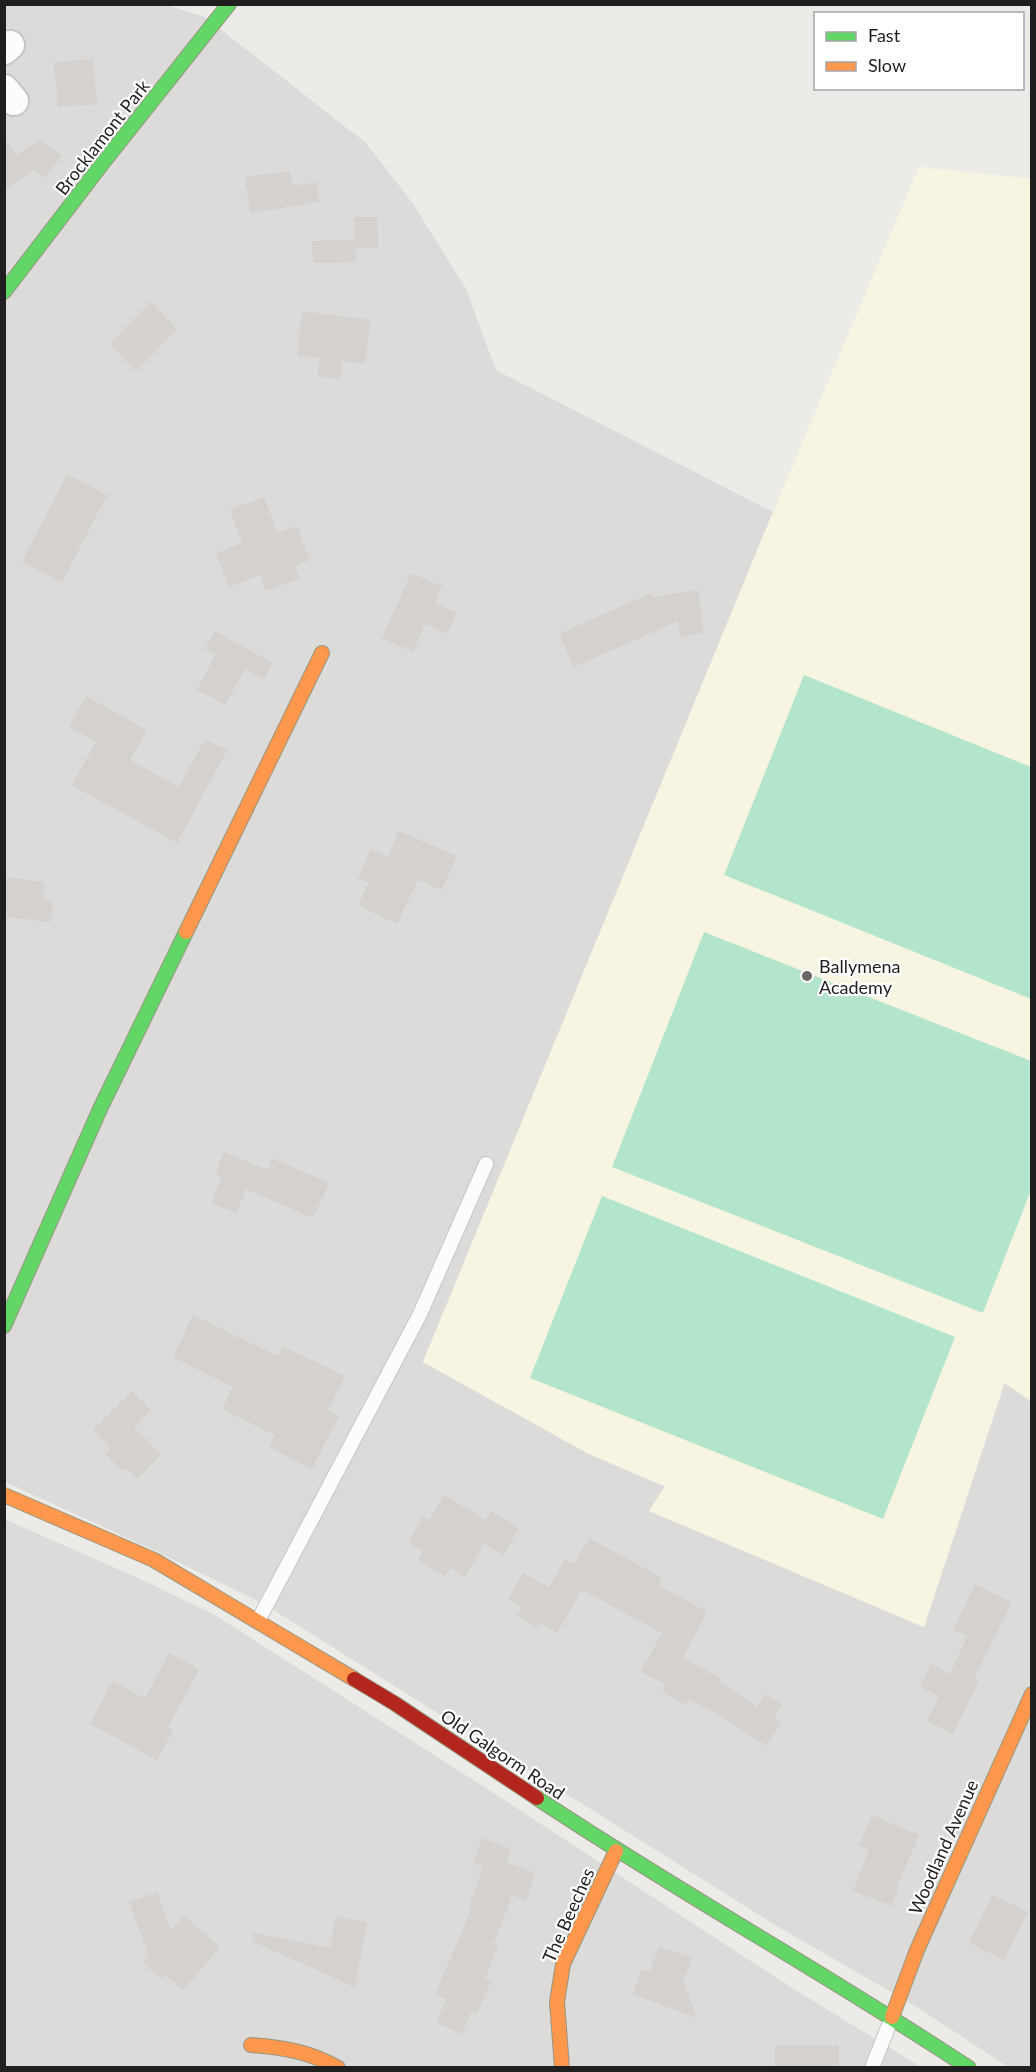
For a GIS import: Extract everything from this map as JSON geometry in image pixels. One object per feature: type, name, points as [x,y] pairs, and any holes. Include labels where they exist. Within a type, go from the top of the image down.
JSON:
[{"type":"street","name":"Brocklamont Park","points":[[4,292],[229,4]]},
{"type":"street","points":[[4,1326],[100,1109],[322,653]]},
{"type":"street","name":"Old Galgorm Road","points":[[4,1495],[154,1560],[258,1621],[394,1703],[616,1851],[892,2017],[969,2067]]},
{"type":"street","name":"Woodland Avenue","points":[[892,2017],[917,1950],[1032,1695]]},
{"type":"street","name":"The Beeches","points":[[562,2067],[557,2002],[563,1964],[616,1851]]},
{"type":"street","points":[[250,2045],[288,2048],[328,2061],[338,2067]]},
{"type":"lane","points":[[258,1621],[420,1314],[486,1164]]},
{"type":"lane","points":[[872,2067],[892,2017]]},
{"type":"shaded area","points":[[5,5],[167,5],[205,17],[366,143],[414,205],[466,289],[496,370],[773,512],[423,1362],[589,1454],[665,1487],[650,1511],[924,1627],[1005,1383],[1031,1401],[1031,2067],[1008,2067],[917,2007],[780,1928],[262,1603],[5,1482]]},
{"type":"shaded area","name":"Ballymena Academy","points":[[919,167],[1031,179],[1031,1401],[1004,1383],[924,1627],[649,1511],[665,1486],[589,1454],[423,1362],[773,512]]},
{"type":"shaded area","points":[[4,1519],[134,1576],[215,1615],[486,1788],[789,1986],[921,2067],[5,2067]]},
{"type":"green space","points":[[804,675],[1031,767],[1031,999],[724,875]]},
{"type":"green space","points":[[704,932],[1031,1061],[1031,1190],[983,1313],[612,1167]]},
{"type":"green space","points":[[602,1196],[955,1337],[883,1519],[530,1378]]},
{"type":"building","points":[[93,59],[97,104],[58,107],[54,62]]},
{"type":"building","points":[[4,137],[17,155],[40,139],[62,156],[44,178],[34,170],[4,191]]},
{"type":"building","points":[[290,171],[293,186],[316,182],[319,202],[250,213],[245,177]]},
{"type":"building","points":[[354,217],[377,217],[378,248],[355,248]]},
{"type":"building","points":[[355,240],[356,262],[313,263],[312,241]]},
{"type":"building","points":[[151,302],[177,329],[136,371],[110,344]]},
{"type":"building","points":[[302,311],[371,320],[365,364],[342,361],[340,379],[318,376],[320,358],[297,355]]},
{"type":"building","points":[[67,474],[107,495],[62,582],[22,562]]},
{"type":"building","points":[[264,497],[278,533],[297,526],[310,560],[295,566],[300,578],[266,591],[260,575],[229,587],[216,553],[242,543],[230,510]]},
{"type":"building","points":[[411,573],[442,586],[435,603],[457,613],[447,634],[425,624],[413,652],[382,638]]},
{"type":"building","points":[[698,590],[704,633],[680,637],[678,621],[574,667],[559,634],[651,593],[653,597]]},
{"type":"building","points":[[215,631],[273,663],[264,679],[245,669],[225,705],[197,690],[216,654],[205,649]]},
{"type":"building","points":[[86,696],[147,730],[130,760],[179,787],[205,739],[227,750],[177,843],[72,785],[96,742],[69,727]]},
{"type":"building","points":[[399,831],[457,856],[442,890],[418,880],[397,924],[358,905],[369,883],[358,878],[371,849],[388,857]]},
{"type":"building","points":[[4,877],[44,882],[43,899],[53,900],[51,922],[4,917]]},
{"type":"building","points":[[224,1152],[267,1170],[272,1158],[329,1183],[313,1218],[246,1189],[236,1213],[211,1203],[222,1177],[215,1174]]},
{"type":"building","points":[[193,1315],[278,1356],[283,1346],[345,1376],[328,1410],[339,1416],[312,1469],[269,1447],[275,1435],[222,1409],[233,1387],[173,1357]]},
{"type":"building","points":[[132,1391],[151,1410],[134,1427],[161,1455],[137,1479],[126,1468],[123,1471],[105,1454],[111,1448],[93,1430]]},
{"type":"building","points":[[444,1495],[486,1520],[491,1511],[519,1528],[504,1555],[484,1544],[465,1577],[450,1568],[445,1576],[418,1560],[423,1551],[408,1542],[423,1517],[429,1520]]},
{"type":"building","points":[[589,1538],[662,1578],[658,1585],[707,1612],[683,1658],[722,1679],[720,1682],[757,1707],[765,1694],[782,1705],[774,1718],[781,1723],[766,1746],[720,1715],[689,1699],[686,1705],[662,1692],[666,1685],[641,1672],[662,1633],[582,1590],[557,1633],[541,1624],[538,1628],[517,1616],[522,1608],[508,1599],[523,1573],[549,1587],[565,1559],[574,1564]]},
{"type":"building","points":[[975,1584],[1012,1602],[974,1678],[979,1680],[953,1734],[927,1721],[939,1696],[920,1687],[931,1664],[950,1674],[967,1636],[953,1630]]},
{"type":"building","points":[[169,1653],[199,1669],[168,1728],[173,1730],[157,1760],[90,1724],[113,1681],[145,1699]]},
{"type":"building","points":[[872,1815],[919,1835],[897,1886],[899,1887],[892,1906],[853,1891],[869,1850],[859,1845]]},
{"type":"building","points":[[482,1838],[511,1849],[506,1862],[535,1873],[526,1901],[512,1895],[494,1944],[498,1946],[485,1979],[491,1981],[477,2014],[471,2012],[462,2034],[436,2023],[446,1999],[435,1994],[471,1910],[468,1909],[483,1867],[473,1863]]},
{"type":"building","points":[[157,1892],[171,1931],[184,1916],[220,1947],[183,1990],[164,1974],[161,1978],[143,1963],[149,1955],[129,1902]]},
{"type":"building","points":[[992,1895],[1028,1912],[1004,1960],[969,1943]]},
{"type":"building","points":[[336,1916],[367,1922],[355,1987],[252,1941],[254,1933],[330,1948]]},
{"type":"building","points":[[659,1947],[692,1958],[683,1981],[697,2018],[633,1994],[641,1970],[650,1971]]},
{"type":"building","points":[[775,2045],[839,2045],[839,2067],[775,2067]]},
{"type":"traffic: fast","points":[[4,292],[229,4]]},
{"type":"traffic: fast","points":[[4,1326],[100,1109],[186,932]]},
{"type":"traffic: fast","points":[[537,1798],[644,1867],[861,1999],[969,2068]]},
{"type":"traffic: slow","points":[[186,932],[322,653]]},
{"type":"traffic: slow","points":[[4,1495],[154,1560],[354,1679]]},
{"type":"traffic: slow","points":[[892,2017],[917,1950],[1032,1694]]},
{"type":"traffic: slow","points":[[562,2068],[557,2002],[563,1964],[616,1851]]},
{"type":"traffic: slow","points":[[251,2045],[296,2051],[328,2062],[338,2068]]},
{"type":"traffic: jam","points":[[354,1679],[537,1798]]},
{"type":"place","name":"Ballymena Academy","points":[[807,976]]}]
